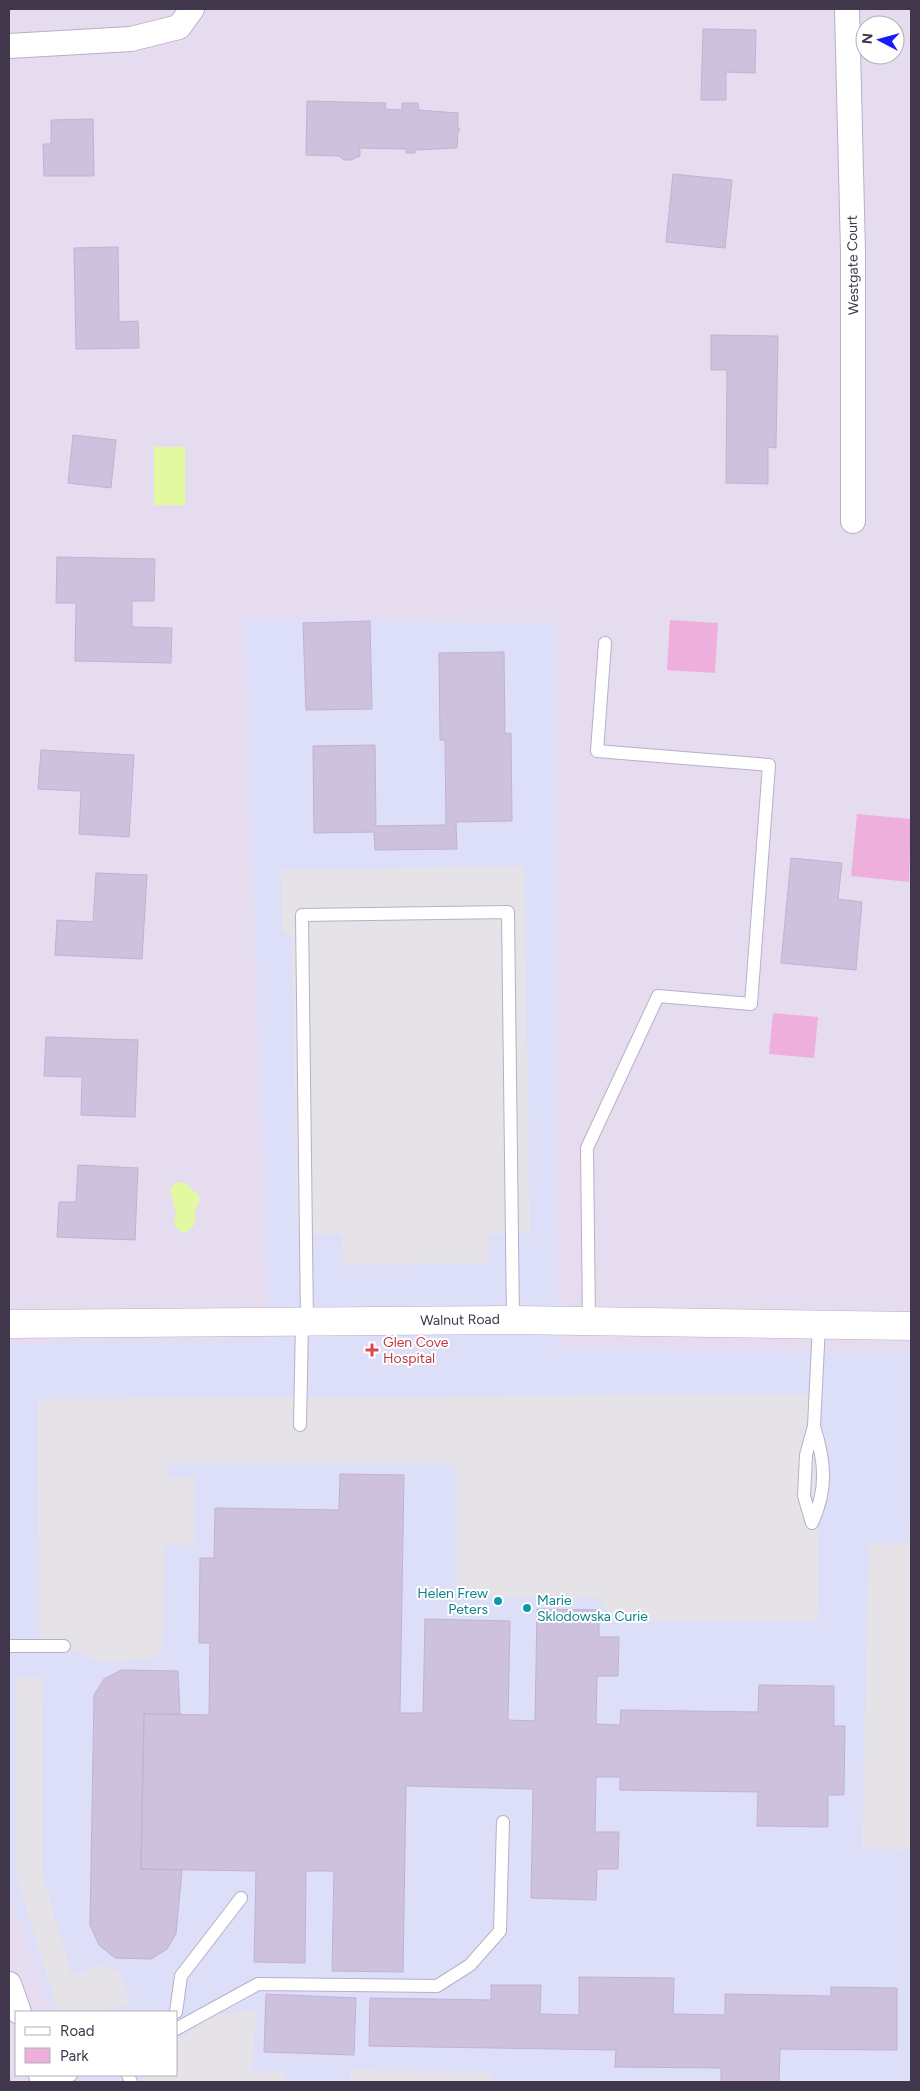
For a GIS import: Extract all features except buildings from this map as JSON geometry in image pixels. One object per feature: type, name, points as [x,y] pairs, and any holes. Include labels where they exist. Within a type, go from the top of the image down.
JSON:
[{"type":"street","points":[[9,46],[132,39],[178,27],[192,9]]},
{"type":"street","name":"Westgate Court","points":[[847,9],[853,251],[853,521]]},
{"type":"street","name":"Walnut Road","points":[[9,1324],[513,1320],[911,1326]]},
{"type":"street","points":[[9,1984],[19,2011]]},
{"type":"lane","points":[[588,1322],[587,1148],[658,996],[750,1004],[769,765],[597,751],[605,643]]},
{"type":"lane","points":[[300,1424],[306,1216],[302,915],[508,912],[513,1320]]},
{"type":"lane","points":[[814,1426],[824,1459],[820,1504],[812,1523],[804,1496],[806,1455],[814,1426],[819,1325]]},
{"type":"lane","points":[[9,1646],[64,1646]]},
{"type":"lane","points":[[178,2028],[258,1984],[437,1986],[470,1965],[500,1931],[503,1822]]},
{"type":"lane","points":[[176,2011],[181,1976],[241,1898]]},
{"type":"lane","points":[[54,2082],[69,2076]]},
{"type":"shaded area","points":[[9,9],[911,9],[911,2082],[9,2082]]},
{"type":"shaded area","points":[[154,447],[185,447],[185,505],[154,505]]},
{"type":"shaded area","name":"Glen Cove Hospital","points":[[244,619],[555,623],[558,1348],[911,1352],[911,2082],[77,2082],[74,2076],[178,2076],[178,2011],[52,2011],[9,1894],[9,1344],[269,1340]]},
{"type":"shaded area","points":[[524,866],[530,1233],[489,1234],[489,1263],[343,1265],[342,1234],[297,1235],[292,936],[282,931],[281,870]]},
{"type":"shaded area","points":[[184,1182],[198,1195],[200,1200],[195,1210],[195,1224],[188,1231],[182,1233],[174,1224],[176,1212],[170,1190],[175,1183]]},
{"type":"shaded area","points":[[817,1394],[819,1620],[609,1621],[603,1602],[597,1598],[494,1597],[482,1590],[456,1590],[456,1464],[168,1463],[168,1477],[195,1477],[195,1545],[164,1545],[163,1643],[158,1655],[147,1659],[102,1662],[39,1637],[38,1399]]},
{"type":"shaded area","points":[[909,1520],[911,1520],[911,1850],[862,1848],[869,1543],[908,1544]]},
{"type":"shaded area","points":[[16,1678],[43,1678],[42,1872],[72,1976],[99,1965],[121,1973],[130,2005],[107,2008],[106,2011],[58,2011],[17,1879]]},
{"type":"shaded area","points":[[256,2011],[252,2071],[285,2073],[284,2082],[144,2082],[144,2076],[178,2076],[178,2039],[217,2014]]},
{"type":"shaded area","points":[[351,2070],[492,2073],[491,2082],[350,2082]]},
{"type":"green space","points":[[670,620],[718,623],[715,673],[667,670]]},
{"type":"green space","points":[[857,814],[911,819],[909,882],[851,876]]},
{"type":"green space","points":[[773,1013],[818,1017],[814,1058],[769,1054]]},
{"type":"place","name":"Glen Cove Hospital","points":[[372,1350]]},
{"type":"place","name":"Helen Frew Peters","points":[[498,1601]]},
{"type":"place","name":"Marie Sklodowska Curie","points":[[527,1608]]}]
